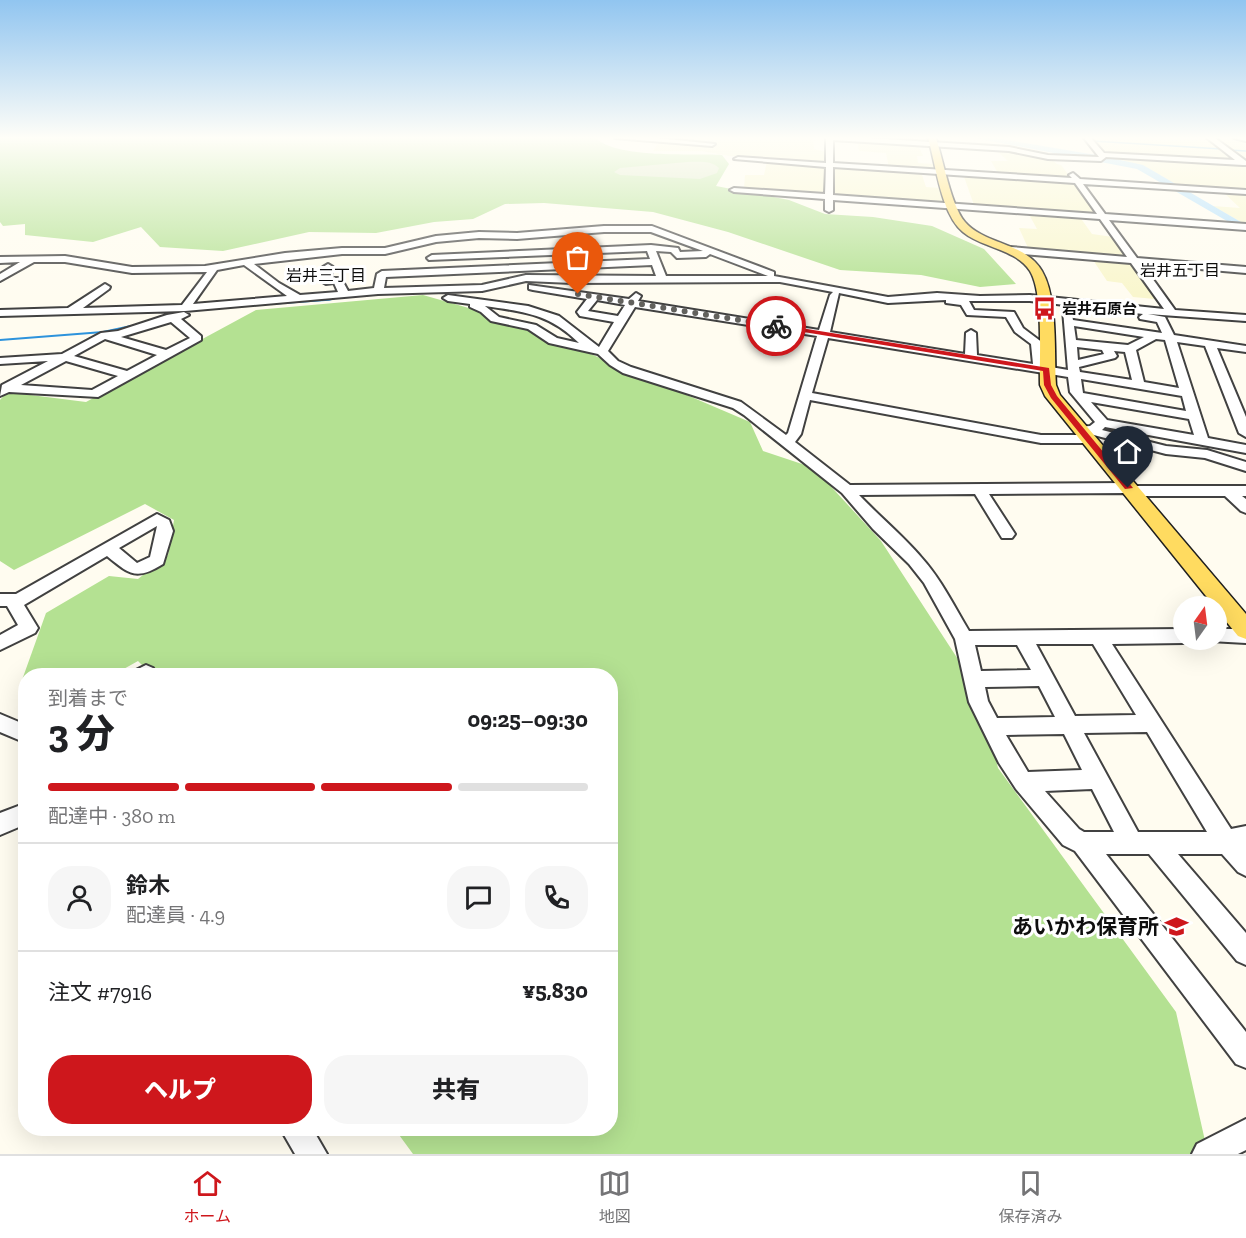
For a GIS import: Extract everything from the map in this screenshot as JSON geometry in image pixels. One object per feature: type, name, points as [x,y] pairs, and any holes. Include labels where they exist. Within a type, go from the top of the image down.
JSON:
[{"type":"main road","points":[[949,192],[960,222],[966,228],[1011,250],[1024,259],[1037,273],[1045,333],[1043,368],[1053,396],[1091,430],[1130,489],[1246,630]]},
{"type":"street","points":[[759,192],[1246,227]]},
{"type":"street","points":[[829,210],[830,192]]},
{"type":"street","points":[[1085,192],[1172,313]]},
{"type":"street","points":[[589,220],[616,225],[641,225],[780,279],[888,300],[937,296],[1246,318]]},
{"type":"street","points":[[0,260],[76,260],[132,270],[214,268],[245,262],[342,251],[385,251],[436,239],[478,235],[526,225]]},
{"type":"street","points":[[478,235],[510,236],[604,229],[652,229]]},
{"type":"street","points":[[426,289],[436,239]]},
{"type":"street","points":[[432,258],[651,248],[668,248],[675,250],[677,255],[714,253]]},
{"type":"street","points":[[651,248],[662,280]]},
{"type":"street","points":[[1011,250],[1246,270]]},
{"type":"street","points":[[595,251],[600,279]]},
{"type":"street","points":[[525,254],[526,273]]},
{"type":"street","points":[[0,278],[31,260]]},
{"type":"street","points":[[245,262],[258,270],[277,288],[300,297]]},
{"type":"street","points":[[378,291],[382,274],[526,273],[597,265],[655,262]]},
{"type":"street","points":[[328,267],[326,281],[338,280],[344,294]]},
{"type":"street","points":[[185,308],[214,268]]},
{"type":"street","points":[[509,283],[526,273],[572,280],[771,284],[895,305],[964,302],[971,313],[1010,314],[1019,330],[1037,343],[1043,368]]},
{"type":"street","points":[[642,283],[662,280],[780,279]]},
{"type":"street","points":[[0,313],[185,308],[378,291],[482,288],[509,283],[971,357],[1043,368],[1074,370],[1187,393]]},
{"type":"street","points":[[597,350],[621,321],[642,283]]},
{"type":"street","points":[[71,311],[105,287]]},
{"type":"street","points":[[528,309],[546,289]]},
{"type":"street","points":[[786,442],[794,434],[835,295]]},
{"type":"street","points":[[594,297],[582,312],[584,314],[621,321]]},
{"type":"street","points":[[448,298],[528,309],[555,318],[614,363],[627,370],[737,405],[847,490],[878,525],[915,560],[930,579],[964,638],[979,702],[1023,783],[1071,837],[1083,843],[1246,1054]]},
{"type":"street","points":[[462,301],[485,310],[495,319],[532,327],[563,344],[597,350]]},
{"type":"street","points":[[1042,302],[1066,308],[1161,319],[1170,338],[1202,441]]},
{"type":"street","points":[[1066,308],[1077,392],[1091,430],[1166,450],[1207,454],[1246,467]]},
{"type":"street","points":[[3,389],[105,335],[119,334],[171,317],[245,309]]},
{"type":"street","points":[[3,389],[93,394],[197,338],[171,317]]},
{"type":"street","points":[[1068,322],[1246,349]]},
{"type":"street","points":[[971,333],[971,357]]},
{"type":"street","points":[[1045,333],[1107,347],[1130,349],[1155,335]]},
{"type":"street","points":[[105,335],[166,354]]},
{"type":"street","points":[[1209,342],[1223,340],[1246,342]]},
{"type":"street","points":[[1209,342],[1246,433]]},
{"type":"street","points":[[1074,370],[1112,356],[1107,347]]},
{"type":"street","points":[[1130,349],[1139,385]]},
{"type":"street","points":[[0,361],[64,357],[127,375]]},
{"type":"street","points":[[806,396],[1041,439],[1091,430],[1202,441],[1246,449]]},
{"type":"street","points":[[1080,396],[1194,416]]},
{"type":"street","points":[[979,489],[1007,534]]},
{"type":"street","points":[[847,490],[1246,490]]},
{"type":"street","points":[[1229,491],[1246,508]]},
{"type":"street","points":[[6,600],[19,600],[108,548]]},
{"type":"street","points":[[0,643],[29,628],[6,600]]},
{"type":"street","points":[[964,638],[1173,636]]},
{"type":"street","points":[[1227,636],[1246,636]]},
{"type":"street","points":[[1023,638],[1098,779],[1143,843],[1246,952]]},
{"type":"street","points":[[1099,638],[1152,723],[1237,840],[1246,864]]},
{"type":"street","points":[[973,679],[1045,678]]},
{"type":"street","points":[[0,723],[18,731]]},
{"type":"street","points":[[991,726],[1152,723]]},
{"type":"street","points":[[1023,783],[1098,779]]},
{"type":"street","points":[[0,824],[18,816]]},
{"type":"street","points":[[1083,843],[1237,840]]},
{"type":"street","points":[[300,1136],[312,1154]]},
{"type":"shaded area","points":[[788,192],[941,192],[944,202]]},
{"type":"shaded area","points":[[969,192],[1081,192],[1098,214],[1077,213],[1092,234],[1113,237],[1155,299],[1133,297],[1122,283],[1107,281],[1089,254],[1029,250],[1019,228],[1037,229],[1026,209],[974,205]]},
{"type":"shaded area","points":[[1223,192],[1246,192],[1246,225],[1213,206],[1240,208]]},
{"type":"green space","points":[[0,192],[747,192],[789,200],[825,214],[873,217],[932,226],[984,249],[1016,284],[980,287],[921,275],[840,270],[728,232],[653,212],[544,203],[505,204],[473,219],[434,222],[376,233],[309,232],[223,251],[160,247],[141,227],[93,242],[25,235],[25,224],[3,226],[0,222]]},
{"type":"green space","points":[[423,295],[511,320],[750,422],[763,451],[814,468],[881,541],[980,693],[998,768],[1176,1012],[1208,1154],[413,1154],[400,1136],[618,1136],[618,668],[145,668],[138,661],[126,668],[26,668],[46,613],[109,576],[138,579],[168,555],[174,520],[145,504],[14,570],[0,561],[0,400],[7,392],[86,402],[256,310]]},
{"type":"waterway","points":[[1182,192],[1246,229]]},
{"type":"waterway","points":[[528,281],[591,283]]},
{"type":"waterway","points":[[624,283],[678,282]]},
{"type":"waterway","points":[[705,282],[768,282]]},
{"type":"waterway","points":[[774,282],[788,284]]},
{"type":"waterway","points":[[368,295],[388,294]]},
{"type":"waterway","points":[[245,306],[329,300],[340,297]]},
{"type":"waterway","points":[[857,297],[883,302]]},
{"type":"waterway","points":[[976,301],[1011,301]]},
{"type":"waterway","points":[[126,328],[185,311]]},
{"type":"waterway","points":[[1113,311],[1146,314]]},
{"type":"waterway","points":[[1152,315],[1208,318]]},
{"type":"waterway","points":[[1224,319],[1246,322]]},
{"type":"waterway","points":[[0,340],[103,332],[131,326]]},
{"type":"way so far","points":[[578,294],[776,326]]},
{"type":"place","name":"岩井石原台","points":[[1044,309]]},
{"type":"place","name":"あいかわ保育所","points":[[1177,927]]},
{"type":"district","name":"岩井五丁目","points":[[1180,270]]},
{"type":"district","name":"岩井三丁目","points":[[326,275]]},
{"type":"route","points":[[776,326],[1047,369],[1048,385],[1053,396],[1128,488]]}]
